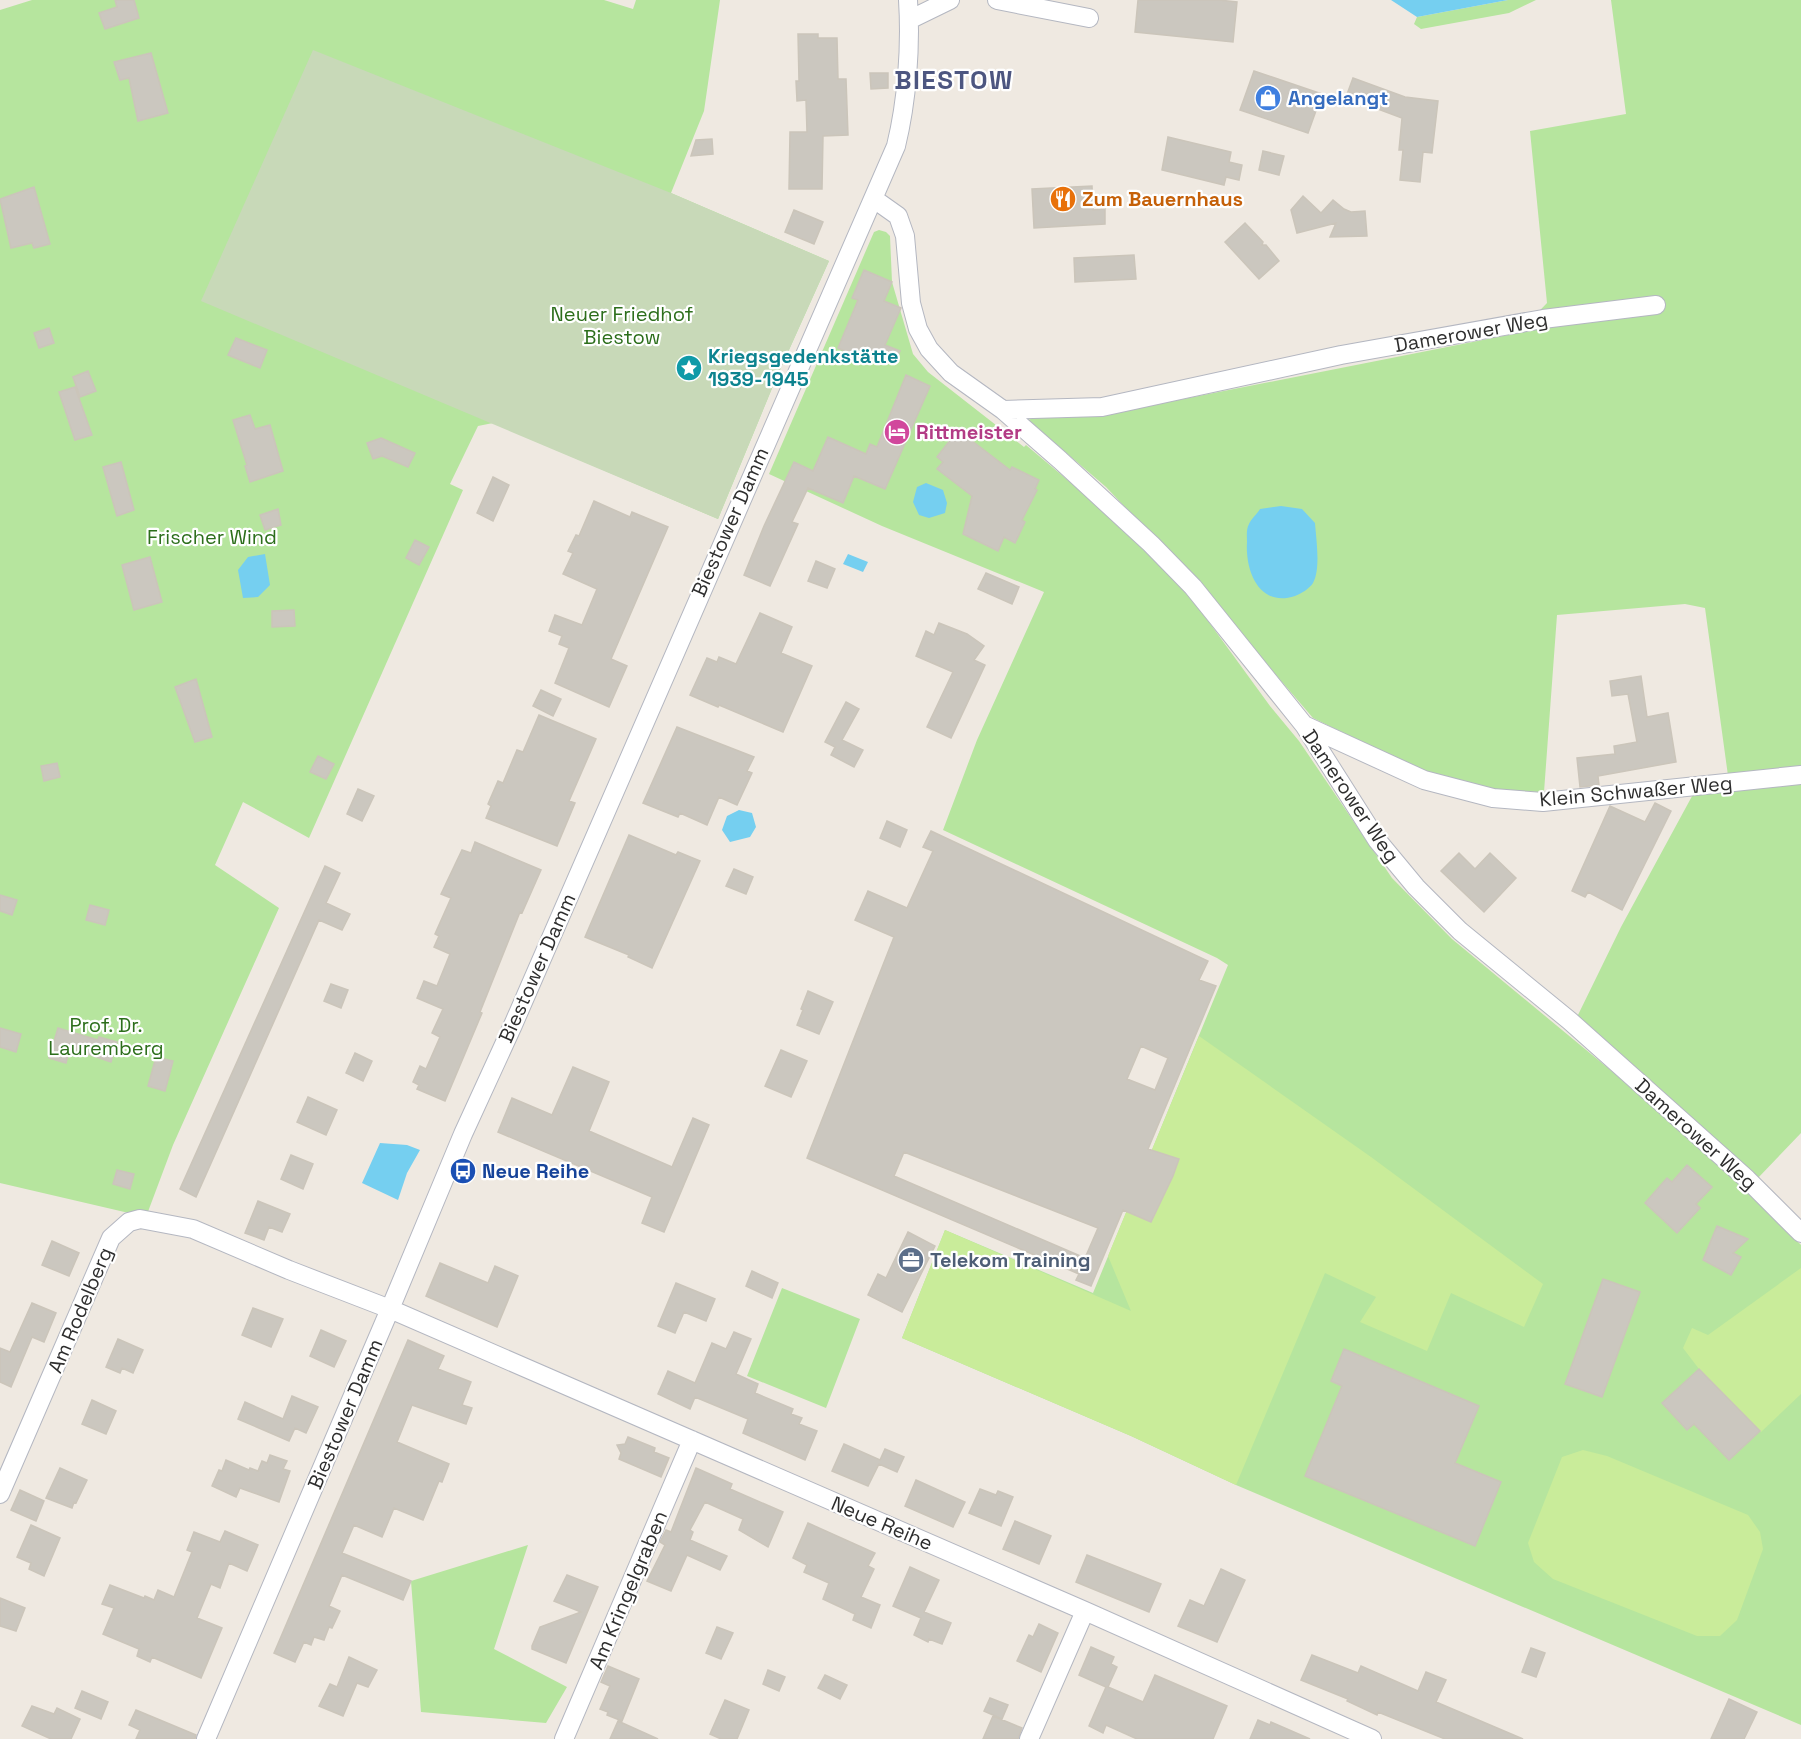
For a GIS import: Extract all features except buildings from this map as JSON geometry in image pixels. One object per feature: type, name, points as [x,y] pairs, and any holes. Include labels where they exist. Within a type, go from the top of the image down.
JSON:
[{"type":"street","name":"Biestower Damm","points":[[206,1739],[463,1134],[896,146],[903,114],[909,20],[908,0]]},
{"type":"street","points":[[909,20],[950,0]]},
{"type":"street","points":[[998,0],[1089,18]]},
{"type":"street","name":"Damerower Weg","points":[[874,199],[898,216],[906,236],[911,303],[918,329],[929,349],[951,373],[1003,410],[1152,544],[1193,587],[1304,725],[1377,840],[1416,887],[1460,931],[1570,1021],[1738,1171],[1801,1233]]},
{"type":"street","name":"Damerower Weg","points":[[1003,410],[1102,407],[1341,355],[1544,319],[1656,305]]},
{"type":"street","name":"Klein Schwaßer Weg","points":[[1304,725],[1424,780],[1493,798],[1543,802],[1801,776]]},
{"type":"street","name":"Am Rodelberg","points":[[0,1494],[111,1238],[129,1222],[140,1219],[154,1220],[193,1229],[289,1270],[390,1309]]},
{"type":"street","name":"Neue Reihe","points":[[390,1309],[1085,1611],[1372,1739]]},
{"type":"street","name":"Am Kringelgraben","points":[[564,1739],[692,1440]]},
{"type":"street","points":[[1029,1739],[1085,1611]]},
{"type":"green space","points":[[32,0],[604,0],[633,9],[636,0],[720,0],[704,111],[671,193],[829,261],[775,381],[718,519],[493,423],[478,426],[450,484],[463,490],[309,838],[243,802],[215,865],[279,908],[173,1145],[146,1217],[0,1183],[0,10]]},
{"type":"green space","points":[[1508,0],[1536,0],[1509,13],[1421,29],[1414,24],[1417,17]]},
{"type":"green space","points":[[1611,0],[1801,0],[1801,1133],[1757,1179],[1577,1017],[1621,927],[1697,787],[1729,783],[1705,608],[1685,604],[1557,615],[1544,792],[1496,791],[1428,774],[1313,718],[1198,584],[1106,487],[1028,420],[1036,417],[1107,414],[1518,333],[1547,303],[1530,131],[1626,114]]},
{"type":"green space","name":"Neuer Friedhof Biestow","points":[[313,50],[671,193],[829,261],[775,381],[718,519],[201,301]]},
{"type":"green space","points":[[879,230],[890,236],[892,282],[913,354],[928,372],[1024,447],[1026,445],[1096,504],[1187,592],[1270,706],[1299,741],[1392,878],[1452,939],[1614,1073],[1741,1185],[1801,1245],[1801,1725],[1236,1485],[1131,1436],[902,1338],[945,1230],[1093,1293],[1228,965],[943,830],[977,740],[1044,592],[882,526],[769,474],[874,232]]},
{"type":"green space","points":[[1199,1036],[1371,1157],[1543,1284],[1524,1327],[1451,1293],[1427,1351],[1360,1322],[1376,1297],[1325,1273],[1236,1485],[1131,1436],[902,1338],[945,1230],[1131,1311],[1108,1256]]},
{"type":"green space","points":[[1801,1268],[1801,1394],[1761,1432],[1699,1369],[1683,1348],[1692,1328],[1708,1335]]},
{"type":"green space","points":[[782,1288],[860,1319],[826,1408],[747,1376]]},
{"type":"green space","points":[[1583,1450],[1607,1456],[1748,1515],[1760,1532],[1763,1549],[1737,1620],[1720,1636],[1697,1636],[1553,1579],[1534,1562],[1528,1543],[1562,1457]]},
{"type":"green space","points":[[528,1545],[494,1649],[567,1687],[546,1723],[421,1712],[411,1581]]},
{"type":"water","points":[[1391,0],[1508,0],[1417,17]]},
{"type":"water","points":[[926,483],[943,490],[947,503],[945,513],[929,518],[919,515],[913,502],[917,487]]},
{"type":"water","points":[[1281,506],[1302,509],[1315,523],[1317,553],[1317,570],[1312,585],[1297,595],[1283,598],[1272,597],[1257,585],[1247,553],[1247,531],[1251,520],[1260,509]]},
{"type":"water","points":[[265,554],[270,585],[258,597],[243,598],[238,570],[248,557]]},
{"type":"water","points":[[848,554],[868,562],[863,572],[843,564]]},
{"type":"water","points":[[739,810],[752,813],[756,827],[750,837],[730,842],[722,830],[727,816]]},
{"type":"water","points":[[380,1143],[407,1145],[420,1150],[407,1173],[398,1200],[362,1183]]},
{"type":"place","name":"Angelangt","points":[[1268,98]]},
{"type":"place","name":"Zum Bauernhaus","points":[[1063,199]]},
{"type":"place","name":"Kriegsgedenkstätte 1939-1945","points":[[689,368]]},
{"type":"place","name":"Rittmeister","points":[[897,432]]},
{"type":"place","name":"Neue Reihe","points":[[463,1171]]},
{"type":"place","name":"Telekom Training","points":[[911,1260]]},
{"type":"district","name":"BIESTOW","points":[[954,80]]},
{"type":"park label","name":"Frischer Wind","points":[[212,537]]},
{"type":"park label","name":"Prof. Dr. Lauremberg","points":[[106,1036]]}]
